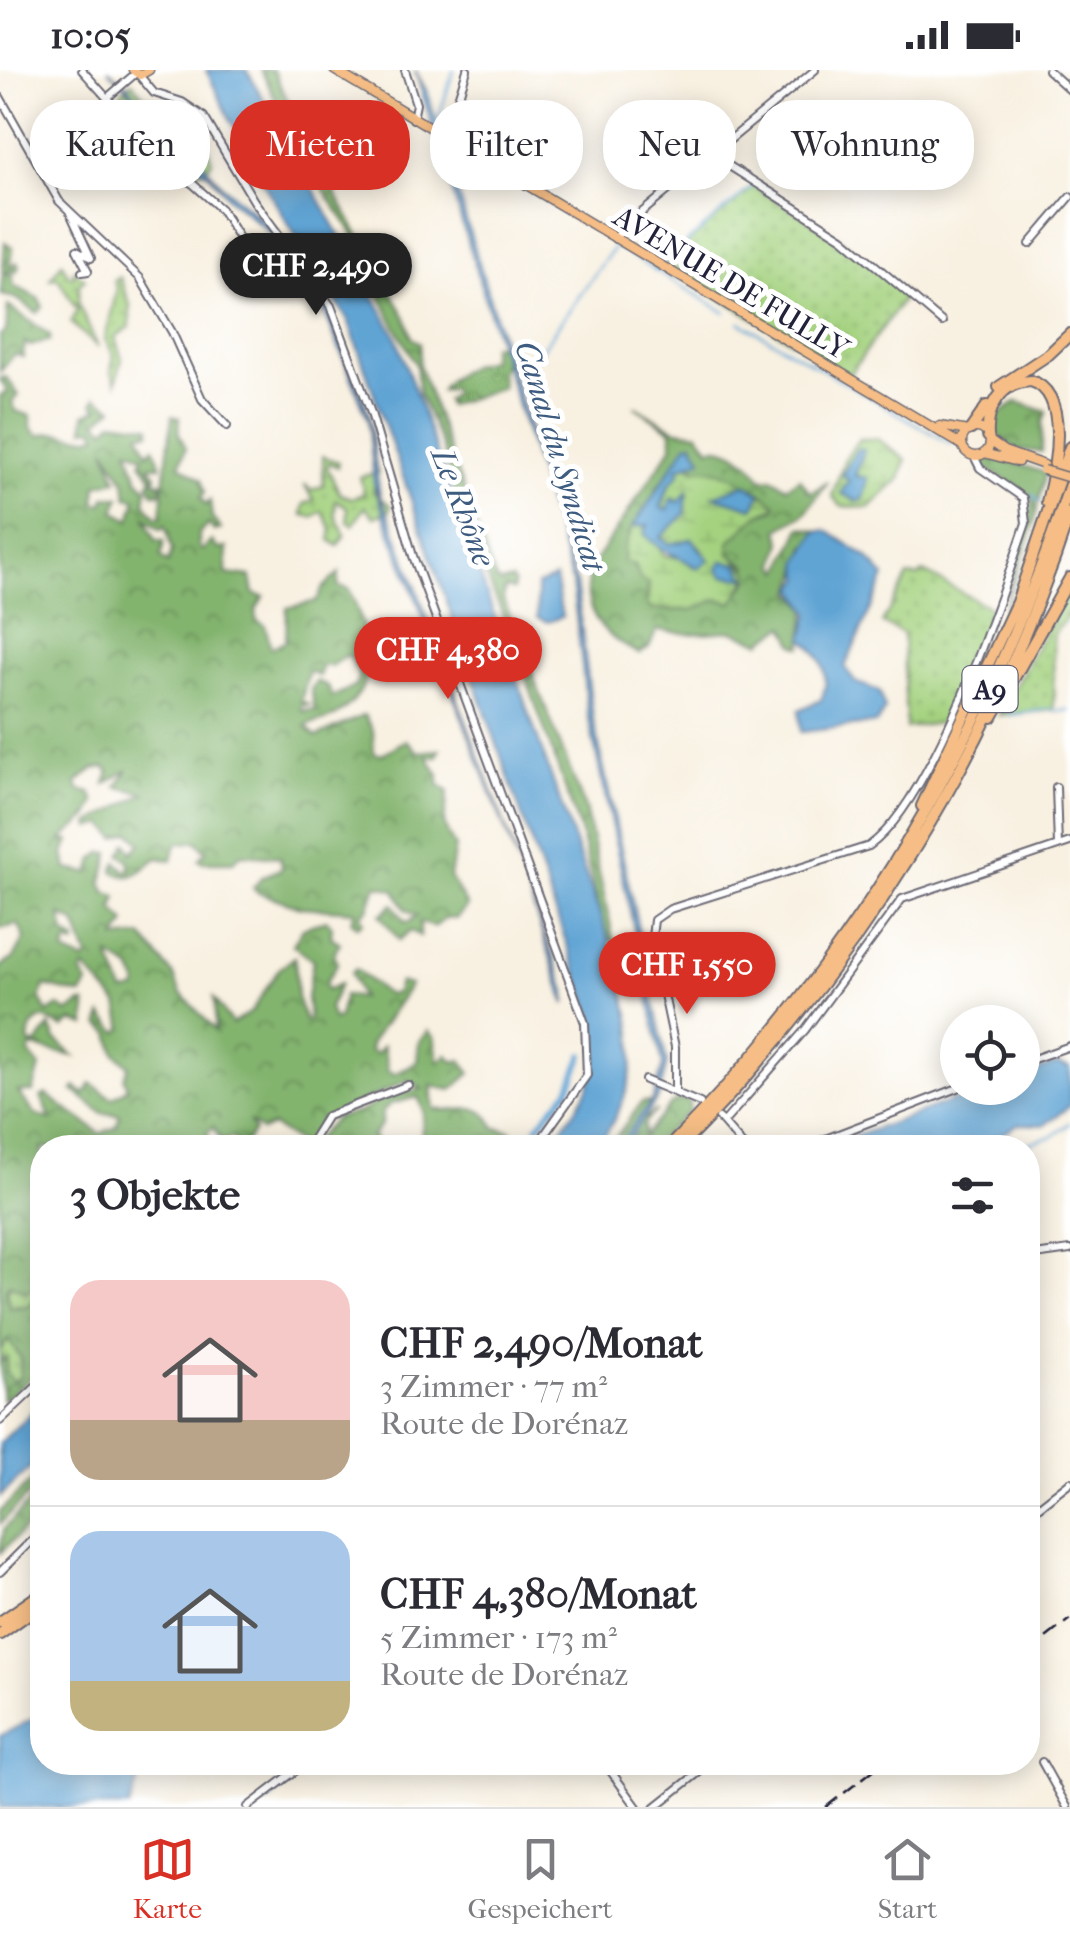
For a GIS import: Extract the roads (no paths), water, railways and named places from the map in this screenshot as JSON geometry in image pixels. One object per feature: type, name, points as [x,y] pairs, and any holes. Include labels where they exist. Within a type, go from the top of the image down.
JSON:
[{"type":"highway","points":[[970,430],[1001,385],[1049,354],[1070,334]]},
{"type":"highway","points":[[989,438],[993,406],[1011,386],[1037,382],[1058,399],[1062,421],[1057,457],[1017,602]]},
{"type":"highway","points":[[883,882],[1017,602],[1070,446]]},
{"type":"highway","name":"A9","points":[[680,1135],[778,1026],[883,882],[987,697],[1033,588],[1070,478]]},
{"type":"highway","name":"A9","points":[[690,1135],[814,992],[920,838],[1006,672],[1070,513]]},
{"type":"highway","points":[[920,838],[1070,578]]},
{"type":"highway","points":[[0,1622],[30,1601]]},
{"type":"highway","points":[[0,1634],[30,1613]]},
{"type":"main road","name":"AVENUE DE FULLY","points":[[334,70],[430,130]]},
{"type":"main road","name":"AVENUE DE FULLY","points":[[532,190],[851,382],[979,454]]},
{"type":"main road","name":"AVENUE DE FULLY","points":[[930,424],[981,430],[989,438]]},
{"type":"main road","points":[[962,445],[970,430]]},
{"type":"main road","points":[[1044,468],[979,454],[989,438],[1004,452],[1070,478]]},
{"type":"street","points":[[82,70],[144,140],[156,162],[195,185],[223,211],[242,243]]},
{"type":"street","points":[[405,70],[416,104],[412,120]]},
{"type":"street","points":[[457,100],[467,70]]},
{"type":"street","points":[[736,135],[816,70]]},
{"type":"street","points":[[1048,70],[1070,90]]},
{"type":"street","points":[[107,98],[139,73],[146,86],[189,106],[207,122],[254,200],[326,299],[349,354],[402,525],[586,1023],[588,1075],[545,1135]]},
{"type":"street","points":[[0,97],[91,258],[78,250],[88,272],[82,272]]},
{"type":"street","points":[[736,170],[843,238],[942,322]]},
{"type":"street","points":[[615,239],[669,190]]},
{"type":"street","points":[[1030,244],[1070,197]]},
{"type":"street","points":[[64,206],[137,274],[172,332],[202,400],[226,426]]},
{"type":"street","points":[[672,1089],[676,1056],[652,937],[654,920],[670,909],[869,846],[894,824],[970,674],[1026,523],[1023,498],[980,468],[979,454]]},
{"type":"street","points":[[1056,787],[1058,846]]},
{"type":"street","points":[[734,1135],[721,1120],[805,1030],[902,899],[1070,842]]},
{"type":"street","points":[[1040,1057],[1070,1046]]},
{"type":"street","points":[[645,1080],[700,1103]]},
{"type":"street","points":[[315,1135],[327,1116],[408,1084]]},
{"type":"street","points":[[836,1135],[940,1095]]},
{"type":"street","points":[[1040,1254],[1070,1250]]},
{"type":"street","points":[[0,1421],[30,1392]]},
{"type":"street","points":[[1040,1506],[1070,1482]]},
{"type":"street","points":[[0,1572],[30,1542]]},
{"type":"street","points":[[1042,1762],[1067,1807]]},
{"type":"street","points":[[248,1807],[291,1775]]},
{"type":"street","points":[[614,1775],[637,1807]]},
{"type":"street","points":[[655,1807],[696,1775]]},
{"type":"water","points":[[206,70],[247,70],[264,100],[230,100],[230,119]]},
{"type":"water","name":"Canal du Syndicat","points":[[415,70],[430,102],[430,119]]},
{"type":"water","points":[[210,171],[276,232],[329,308],[369,414],[380,496],[393,525],[566,991],[566,1004],[521,870],[385,518],[374,483],[368,419],[319,298],[274,236],[229,198]]},
{"type":"water","points":[[267,190],[314,190],[395,334],[608,937],[625,995],[633,1045],[632,1068],[626,1093],[605,1135],[556,1135],[581,1101],[593,1072],[596,1056],[592,1016],[348,320]]},
{"type":"water","name":"Canal du Syndicat","points":[[452,190],[457,190],[576,583],[593,718],[667,1063],[659,1096],[631,1135],[626,1135],[653,1099],[663,1065],[588,715],[572,582]]},
{"type":"water","points":[[693,442],[702,459],[678,468],[680,473],[669,485],[661,508],[668,510],[671,499],[679,502],[687,491],[685,514],[660,538],[671,544],[692,539],[709,560],[698,569],[650,539],[644,533],[648,525],[633,527],[687,444]]},
{"type":"water","points":[[857,449],[864,450],[855,476],[868,478],[863,499],[856,501],[841,493],[849,481],[842,475]]},
{"type":"water","points":[[745,484],[761,494],[753,508],[714,496]]},
{"type":"water","points":[[826,530],[867,557],[885,577],[845,667],[855,682],[879,691],[885,709],[877,723],[801,732],[799,710],[821,700],[826,682],[820,659],[803,639],[810,613],[795,589],[801,578],[799,562],[816,532]]},
{"type":"water","points":[[722,561],[738,564],[746,578],[723,576],[718,569]]},
{"type":"water","points":[[555,578],[562,617],[548,622],[537,618],[537,585]]},
{"type":"water","points":[[1057,1064],[1070,1068],[1070,1106],[1044,1125],[1018,1124],[1000,1135],[859,1135],[941,1105],[1040,1105],[1040,1070]]},
{"type":"water","points":[[30,1414],[30,1468],[0,1497],[0,1443]]},
{"type":"water","points":[[30,1720],[30,1775],[144,1775],[129,1807],[0,1807],[0,1736]]},
{"type":"waterway","points":[[444,100],[454,70]]},
{"type":"waterway","points":[[666,260],[754,185]]},
{"type":"waterway","points":[[1039,220],[1070,189]]},
{"type":"waterway","points":[[526,371],[615,246],[725,312]]},
{"type":"waterway","points":[[740,322],[951,444]]},
{"type":"waterway","points":[[1032,495],[1041,502]]},
{"type":"waterway","points":[[1008,715],[1053,709]]},
{"type":"waterway","points":[[1057,711],[1070,710]]},
{"type":"waterway","points":[[537,1127],[569,1089],[583,1055]]},
{"type":"waterway","points":[[1040,1140],[1053,1136],[1070,1123]]},
{"type":"waterway","points":[[265,1801],[298,1775]]},
{"type":"railway","points":[[1040,1643],[1070,1619]]},
{"type":"railway","points":[[826,1807],[867,1775]]},
{"type":"water label","name":"Le Rhône","points":[[463,507]]}]
